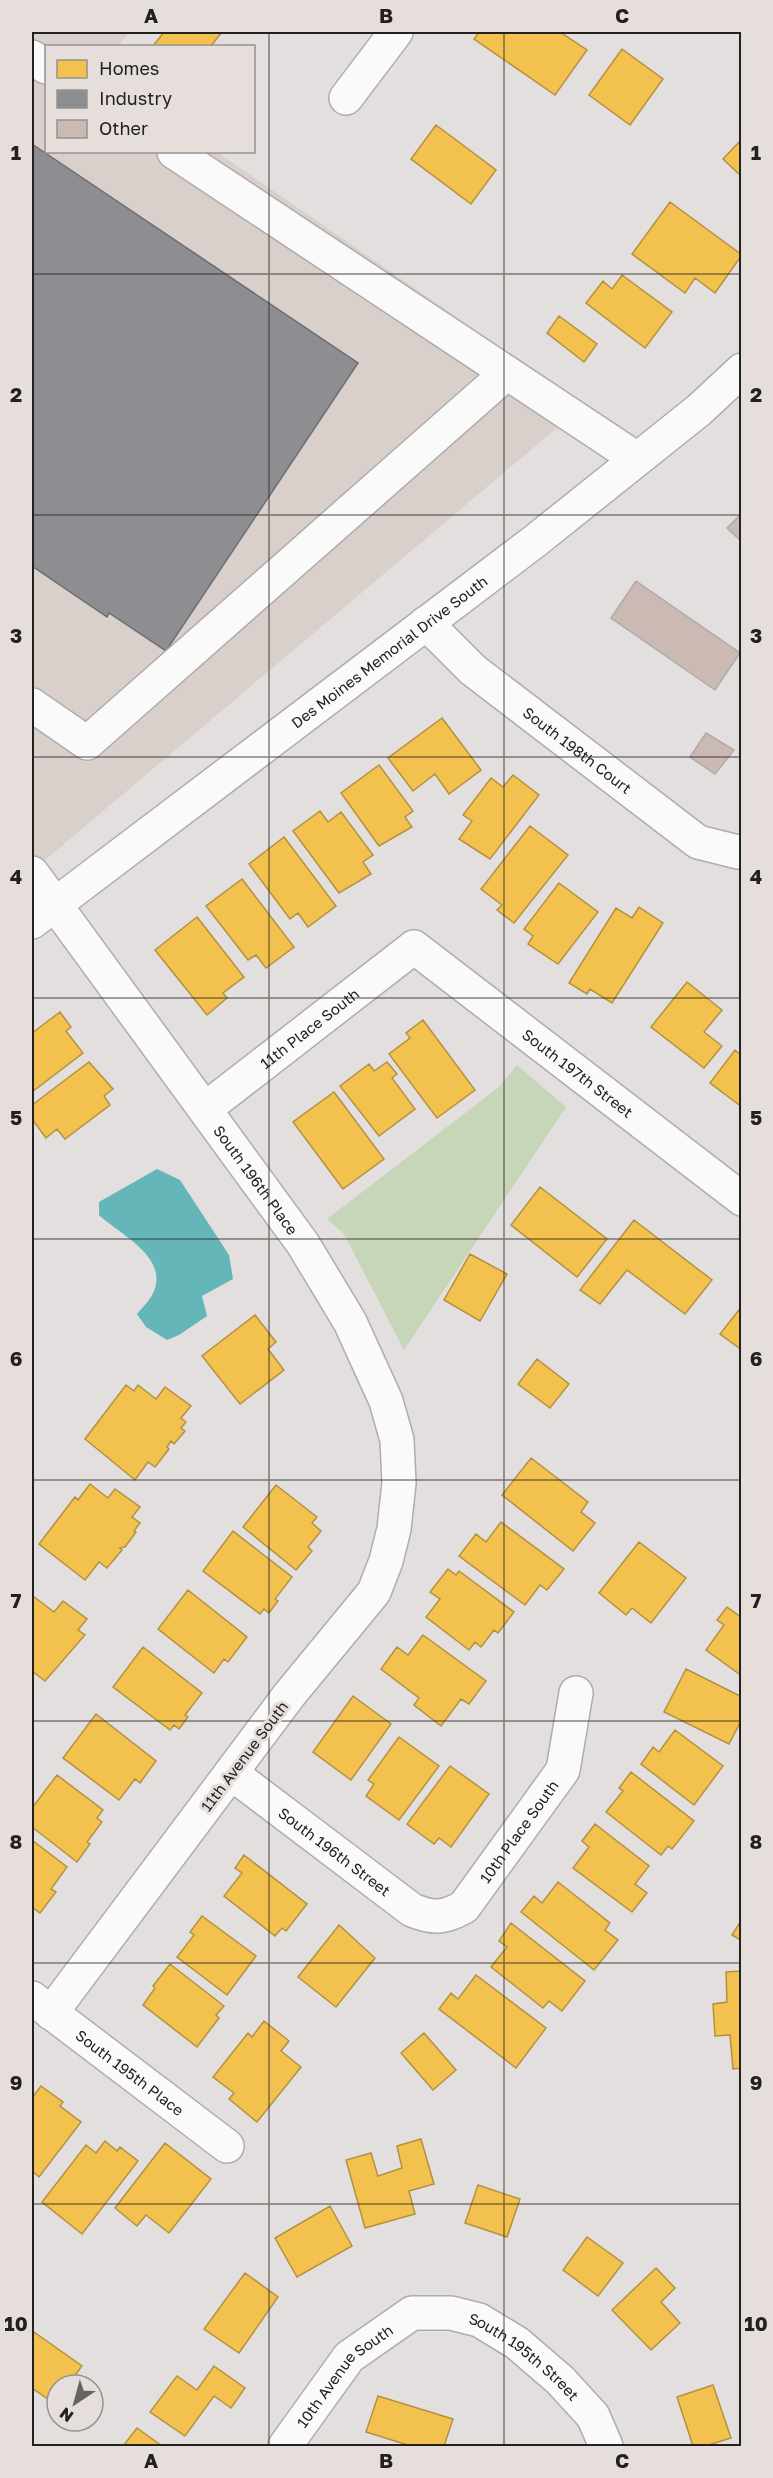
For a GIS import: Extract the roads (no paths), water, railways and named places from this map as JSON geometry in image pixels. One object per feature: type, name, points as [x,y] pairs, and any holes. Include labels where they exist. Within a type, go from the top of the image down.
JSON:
[{"type":"street","points":[[346,99],[396,32]]},
{"type":"street","points":[[32,57],[45,66]]},
{"type":"street","points":[[176,153],[637,459]]},
{"type":"street","name":"Des Moines Memorial Drive South","points":[[44,913],[535,541],[699,410],[741,370]]},
{"type":"street","points":[[32,705],[87,742],[507,373]]},
{"type":"street","name":"South 198th Court","points":[[426,623],[473,670],[698,842],[738,852],[741,850]]},
{"type":"street","name":"South 196th Place","points":[[32,873],[44,913],[205,1109],[303,1244],[350,1322],[386,1401],[397,1440],[399,1483]]},
{"type":"street","name":"11th Place South","points":[[205,1109],[414,947]]},
{"type":"street","name":"South 197th Street","points":[[414,947],[741,1199]]},
{"type":"street","name":"11th Avenue South","points":[[41,2005],[231,1773],[374,1592],[386,1561],[394,1529],[399,1483]]},
{"type":"street","name":"10th Place South","points":[[444,1918],[464,1907],[562,1770],[576,1693]]},
{"type":"street","name":"South 196th Street","points":[[231,1773],[412,1910],[429,1917],[444,1918]]},
{"type":"street","name":"South 195th Place","points":[[41,2005],[227,2146]]},
{"type":"street","name":"10th Avenue South","points":[[285,2446],[349,2357],[412,2313]]},
{"type":"street","name":"South 195th Street","points":[[412,2313],[451,2313],[479,2320],[517,2343],[560,2380],[593,2416],[606,2446]]},
{"type":"water","points":[[157,1169],[180,1180],[229,1255],[233,1279],[202,1296],[207,1316],[179,1335],[167,1340],[146,1327],[137,1314],[154,1291],[156,1278],[154,1267],[139,1247],[99,1215],[99,1202]]}]
